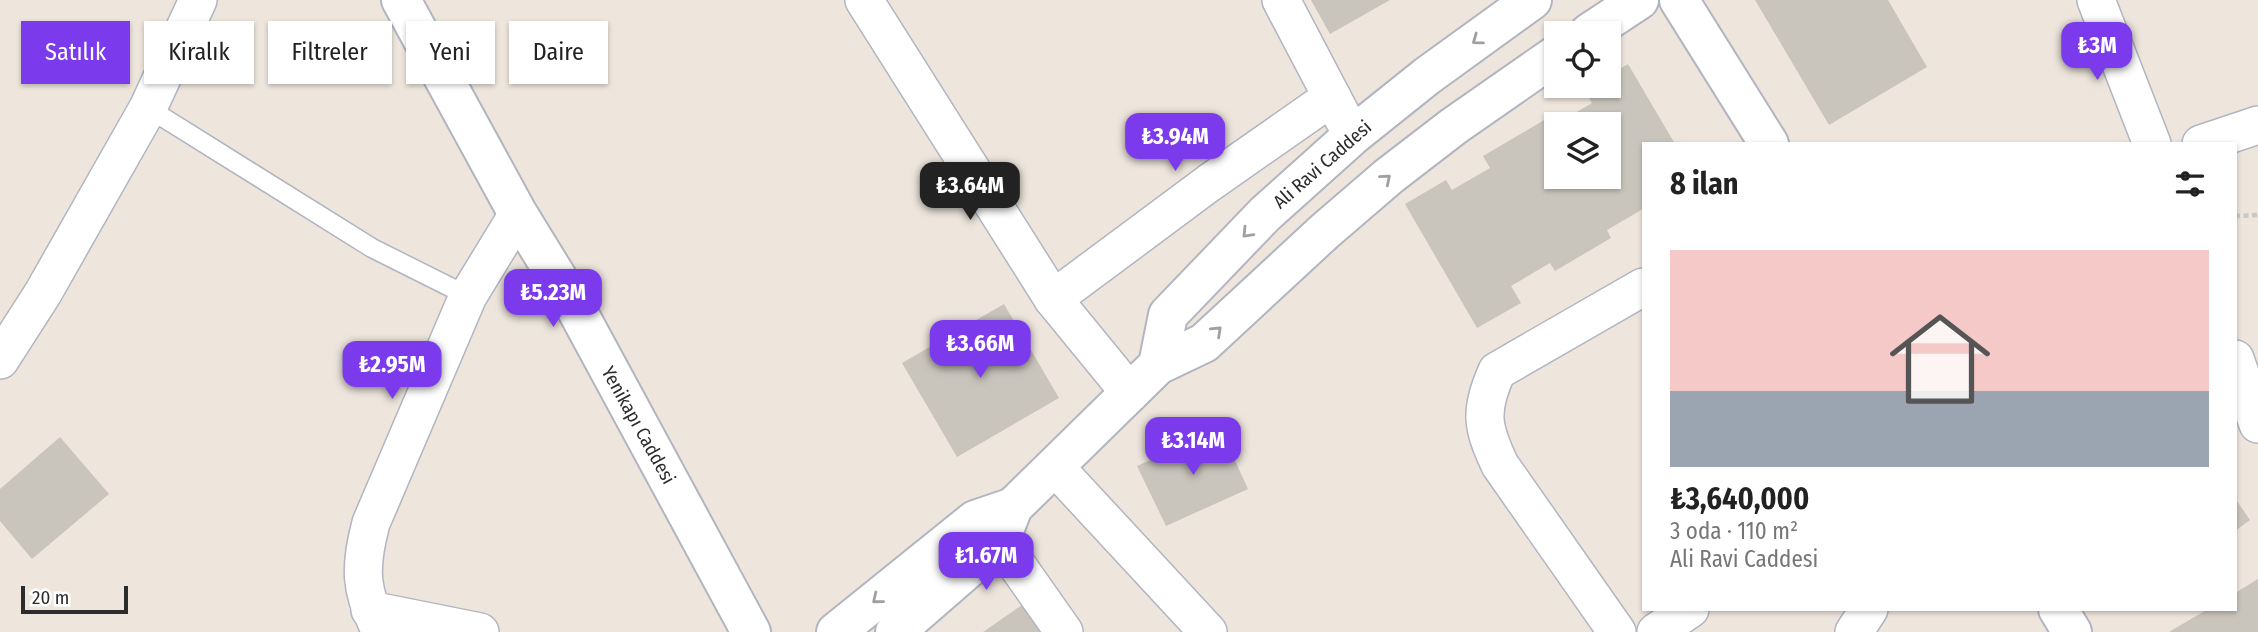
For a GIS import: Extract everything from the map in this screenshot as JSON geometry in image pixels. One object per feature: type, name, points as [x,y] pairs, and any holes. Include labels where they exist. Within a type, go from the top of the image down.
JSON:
[{"type":"main road","name":"Yenikapı Caddesi","points":[[401,0],[518,214],[573,305],[751,632]]},
{"type":"main road","name":"Ali Ravi Caddesi","points":[[1158,365],[1168,315],[1265,214],[1352,136],[1427,76],[1532,0]]},
{"type":"main road","points":[[1607,21],[1639,0]]},
{"type":"main road","points":[[1679,0],[1768,142]]},
{"type":"main road","points":[[895,632],[1006,524],[1055,467],[1158,365],[1204,343],[1325,231],[1390,176],[1454,126],[1544,63]]},
{"type":"main road","points":[[836,632],[975,520],[1006,524]]},
{"type":"main road","points":[[2059,611],[2072,632]]},
{"type":"street","points":[[0,360],[43,293],[148,108],[198,0]]},
{"type":"street","points":[[1281,0],[1352,136]]},
{"type":"street","points":[[2096,0],[2151,142]]},
{"type":"street","points":[[871,3],[1054,299],[1130,393]]},
{"type":"street","points":[[1054,299],[1209,183],[1332,97]]},
{"type":"street","points":[[2207,142],[2258,125]]},
{"type":"street","points":[[480,632],[375,621],[362,578],[363,554],[371,523],[468,296],[518,214]]},
{"type":"street","points":[[1617,632],[1500,465],[1487,438],[1484,413],[1488,391],[1496,371],[1642,288]]},
{"type":"street","points":[[2237,365],[2258,424]]},
{"type":"street","points":[[1055,467],[1208,632]]},
{"type":"street","points":[[1006,524],[1064,632]]},
{"type":"street","points":[[1656,632],[1687,611]]},
{"type":"street","points":[[1854,632],[1868,611]]},
{"type":"lane","points":[[148,108],[372,248],[468,296]]},
{"type":"path","points":[[2237,216],[2258,215]]},
{"type":"building","points":[[1311,0],[1390,0],[1330,34]]},
{"type":"building","points":[[1755,0],[1888,0],[1927,67],[1829,125]]},
{"type":"building","points":[[1628,64],[1674,142],[1642,142],[1642,210],[1607,230],[1611,238],[1555,271],[1550,263],[1511,286],[1521,303],[1477,328],[1405,204],[1446,180],[1452,190],[1490,168],[1483,156],[1544,120],[1544,189],[1621,189],[1621,112],[1577,112],[1592,103],[1589,98],[1621,98],[1621,68]]},
{"type":"building","points":[[1004,304],[1059,398],[957,457],[902,363]]},
{"type":"building","points":[[1220,428],[1248,489],[1166,526],[1137,466]]},
{"type":"building","points":[[60,437],[109,494],[32,559],[0,521],[0,489]]},
{"type":"building","points":[[2237,501],[2250,520],[2237,530]]},
{"type":"building","points":[[2258,579],[2258,632],[2169,632],[2205,611],[2237,611],[2237,592]]},
{"type":"building","points":[[1022,605],[1041,632],[983,632]]}]
